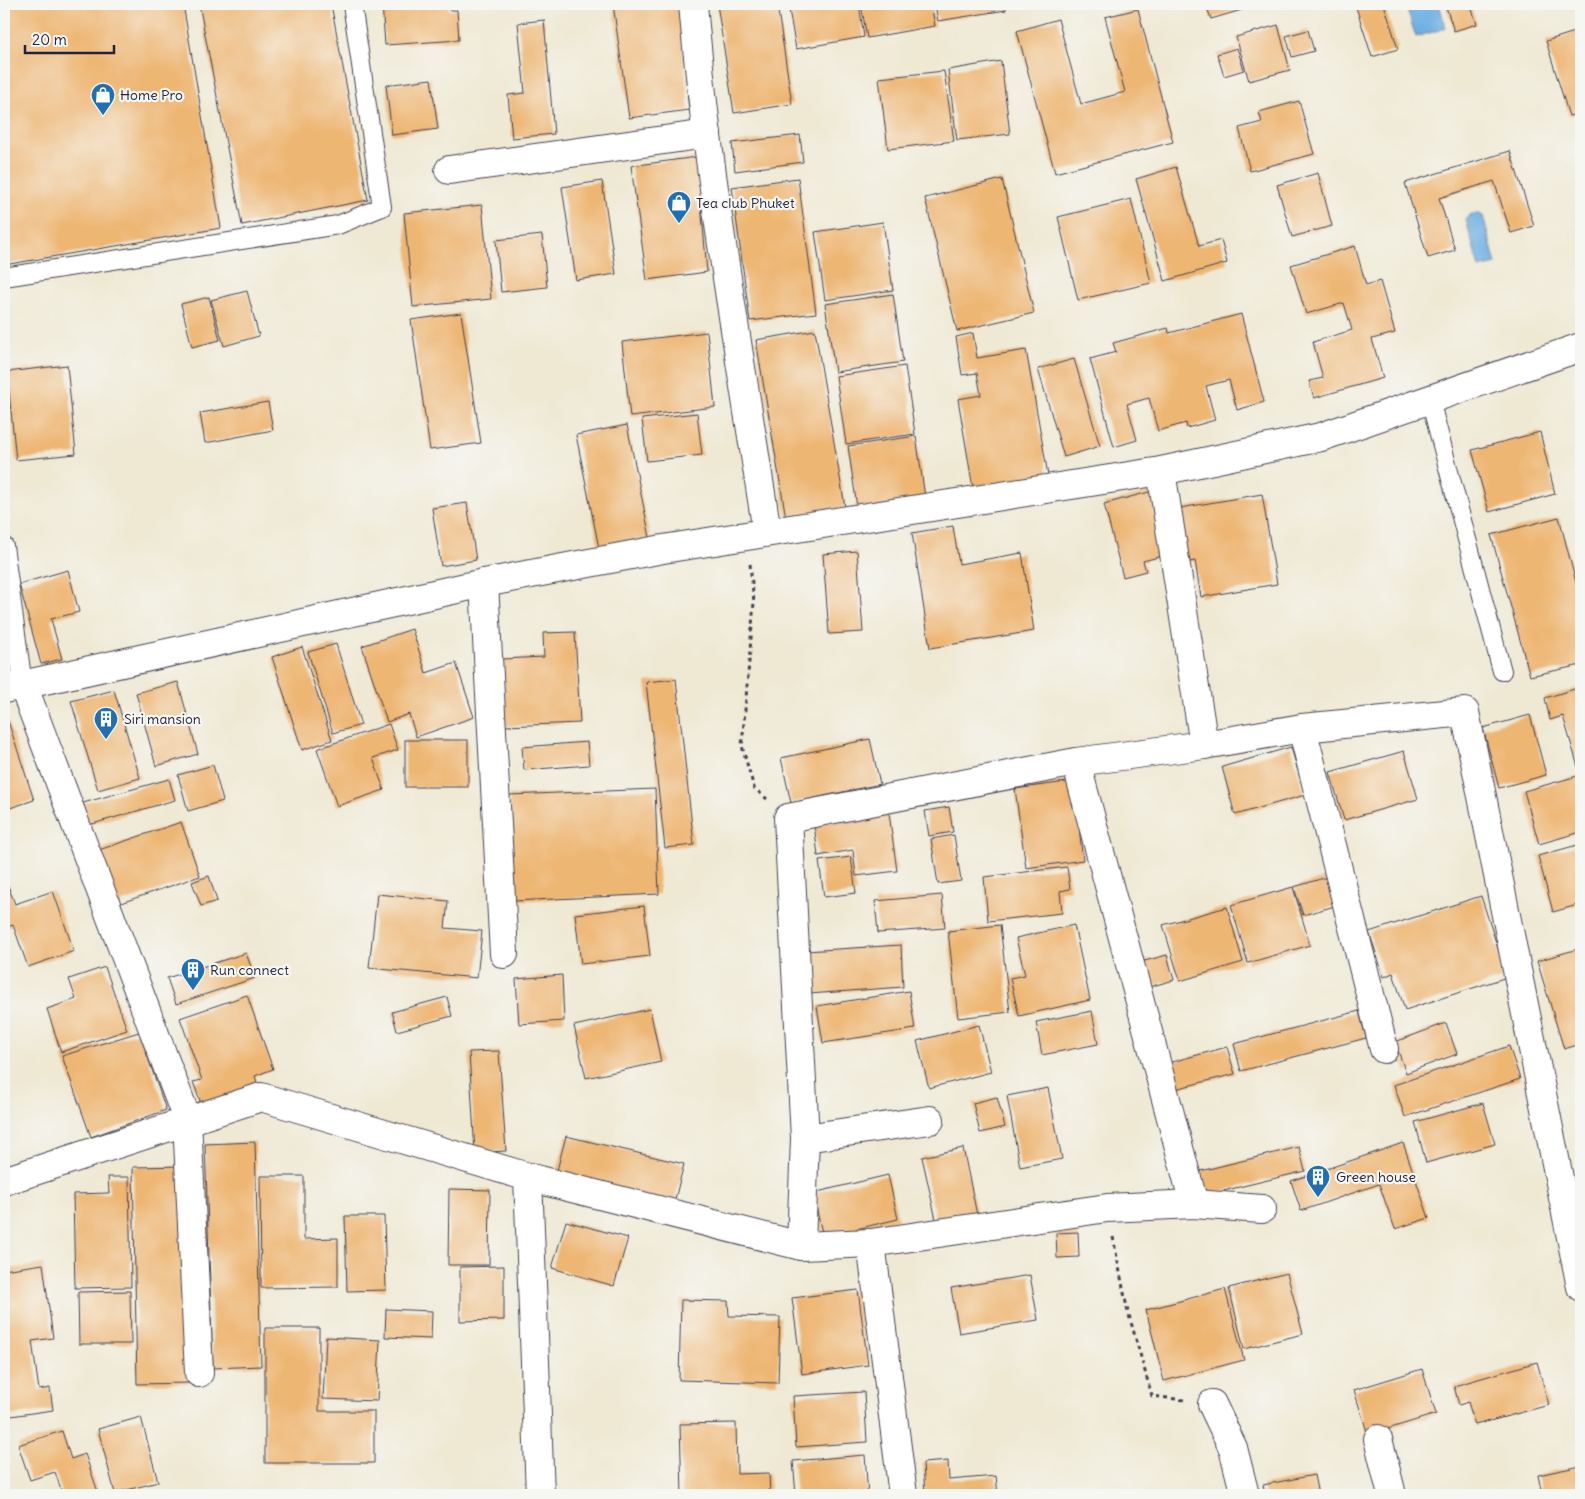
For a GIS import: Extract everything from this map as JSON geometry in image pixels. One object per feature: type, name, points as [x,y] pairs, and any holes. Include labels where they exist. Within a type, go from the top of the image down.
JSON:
[{"type":"street","points":[[693,4],[707,134],[766,532]]},
{"type":"street","points":[[449,170],[707,134]]},
{"type":"street","points":[[199,1373],[187,1120],[13,687],[484,583],[766,532],[1161,471],[1322,437],[1581,347]]},
{"type":"street","points":[[1161,471],[1204,745]]},
{"type":"street","points":[[484,583],[504,954]]},
{"type":"street","points":[[801,1246],[806,1138],[788,818],[1076,762],[1204,745],[1302,728],[1465,712],[1581,1287]]},
{"type":"street","points":[[1302,728],[1384,1049]]},
{"type":"street","points":[[1076,762],[1194,1204]]},
{"type":"street","points":[[4,1182],[260,1097],[528,1177],[801,1246],[872,1243],[1107,1208],[1194,1204],[1262,1209]]},
{"type":"street","points":[[806,1138],[930,1120]]},
{"type":"street","points":[[528,1177],[540,1495]]},
{"type":"street","points":[[872,1243],[903,1495]]},
{"type":"street","points":[[1212,1404],[1233,1448],[1245,1495]]},
{"type":"street","points":[[1378,1438],[1392,1495]]},
{"type":"lane","points":[[4,277],[338,225],[382,207],[352,4]]},
{"type":"lane","points":[[1430,400],[1502,671]]},
{"type":"lane","points":[[4,546],[13,687]]},
{"type":"path","points":[[766,532],[749,567],[754,602],[742,746],[754,788],[788,818]]},
{"type":"path","points":[[1107,1208],[1127,1308],[1152,1396],[1212,1404]]},
{"type":"water","points":[[1416,4],[1439,4],[1446,28],[1416,37],[1406,7]]},
{"type":"water","points":[[1477,213],[1483,216],[1496,264],[1479,268],[1466,220],[1469,215]]},
{"type":"building","name":"Home Pro","points":[[4,4],[183,4],[221,228],[4,265]]},
{"type":"building","points":[[199,4],[331,4],[368,200],[242,225]]},
{"type":"building","points":[[382,4],[449,4],[449,10],[457,10],[459,40],[385,45]]},
{"type":"building","points":[[613,4],[679,4],[689,110],[629,118]]},
{"type":"building","points":[[717,4],[777,4],[792,104],[734,113]]},
{"type":"building","points":[[788,4],[859,4],[864,37],[796,49]]},
{"type":"building","points":[[861,4],[931,4],[935,26],[867,38]]},
{"type":"building","points":[[935,4],[1005,4],[1006,10],[938,21]]},
{"type":"building","points":[[1206,4],[1262,4],[1211,19]]},
{"type":"building","points":[[1355,4],[1384,4],[1398,49],[1372,57]]},
{"type":"building","points":[[1445,4],[1470,4],[1477,24],[1454,31]]},
{"type":"building","points":[[1138,9],[1173,142],[1055,173],[1017,31],[1058,19],[1081,104],[1125,92],[1105,17]]},
{"type":"building","points":[[544,20],[554,134],[512,138],[508,95],[525,93],[518,23]]},
{"type":"building","points":[[1278,25],[1290,70],[1249,81],[1236,37]]},
{"type":"building","points":[[1308,30],[1314,51],[1292,57],[1286,36]]},
{"type":"building","points":[[1581,30],[1581,113],[1569,116],[1546,41]]},
{"type":"building","points":[[1237,48],[1244,70],[1224,76],[1217,54]]},
{"type":"building","points":[[1001,61],[1010,134],[957,140],[948,70]]},
{"type":"building","points":[[944,71],[954,141],[888,149],[879,78]]},
{"type":"building","points":[[431,79],[438,129],[392,135],[386,85]]},
{"type":"building","points":[[1299,101],[1314,154],[1250,171],[1239,128],[1262,122],[1259,112]]},
{"type":"building","points":[[800,135],[803,162],[735,171],[732,143]]},
{"type":"building","points":[[1510,151],[1534,226],[1511,233],[1494,181],[1439,198],[1455,250],[1428,258],[1405,183]]},
{"type":"building","points":[[697,157],[707,272],[647,280],[631,166]]},
{"type":"building","points":[[1176,167],[1199,246],[1221,240],[1227,263],[1165,281],[1136,179]]},
{"type":"building","points":[[1318,173],[1332,226],[1292,237],[1277,185]]},
{"type":"building","points":[[798,178],[816,313],[750,321],[732,187]]},
{"type":"building","points":[[1002,179],[1034,313],[957,331],[925,198]]},
{"type":"building","points":[[602,181],[616,274],[576,280],[562,187]]},
{"type":"building","points":[[1131,199],[1151,283],[1078,300],[1058,217]]},
{"type":"building","points":[[482,205],[491,299],[413,307],[404,213]]},
{"type":"building","points":[[883,222],[893,290],[825,300],[815,232]]},
{"type":"building","points":[[542,235],[547,287],[501,292],[496,240]]},
{"type":"building","points":[[1355,246],[1366,285],[1380,281],[1395,333],[1372,339],[1383,378],[1314,398],[1309,381],[1323,378],[1313,342],[1352,330],[1344,303],[1306,314],[1291,265]]},
{"type":"building","points":[[247,291],[259,336],[224,346],[211,300]]},
{"type":"building","points":[[893,294],[903,362],[835,372],[825,304]]},
{"type":"building","points":[[209,297],[220,340],[192,347],[181,304]]},
{"type":"building","points":[[461,313],[481,443],[430,450],[411,320]]},
{"type":"building","points":[[1241,314],[1264,402],[1237,410],[1229,380],[1206,386],[1215,420],[1187,428],[1186,423],[1158,431],[1149,398],[1127,404],[1137,440],[1114,447],[1090,359],[1116,352],[1113,343],[1168,328],[1169,333]]},
{"type":"building","points":[[815,330],[845,507],[786,518],[756,340]]},
{"type":"building","points":[[707,332],[715,407],[630,417],[622,342]]},
{"type":"building","points":[[973,333],[977,358],[1026,350],[1048,475],[973,488],[958,399],[981,395],[977,373],[962,375],[956,337]]},
{"type":"building","points":[[1074,359],[1100,446],[1064,457],[1038,369]]},
{"type":"building","points":[[67,365],[76,454],[16,460],[7,372]]},
{"type":"building","points":[[905,366],[915,434],[846,444],[836,376]]},
{"type":"building","points":[[268,402],[273,430],[205,443],[200,413]]},
{"type":"building","points":[[697,413],[702,455],[647,461],[642,419]]},
{"type":"building","points":[[627,425],[650,538],[599,548],[576,435]]},
{"type":"building","points":[[1540,432],[1555,494],[1489,512],[1472,450]]},
{"type":"building","points":[[916,436],[926,504],[858,514],[848,446]]},
{"type":"building","points":[[1153,491],[1170,554],[1143,561],[1146,571],[1123,577],[1104,504]]},
{"type":"building","points":[[1262,494],[1277,584],[1201,597],[1195,561],[1183,563],[1174,509]]},
{"type":"building","points":[[467,503],[476,560],[441,566],[432,508]]},
{"type":"building","points":[[1559,517],[1581,602],[1581,665],[1530,676],[1491,535]]},
{"type":"building","points":[[953,526],[959,564],[1022,553],[1034,631],[930,648],[912,533]]},
{"type":"building","points":[[857,551],[863,632],[829,634],[823,554]]},
{"type":"building","points":[[68,570],[79,612],[51,619],[62,659],[41,664],[19,584]]},
{"type":"building","points":[[412,629],[426,673],[456,663],[474,717],[416,737],[409,714],[387,722],[362,646]]},
{"type":"building","points":[[575,632],[580,723],[505,726],[502,659],[544,657],[543,633]]},
{"type":"building","points":[[336,644],[361,725],[333,733],[308,652]]},
{"type":"building","points":[[302,647],[332,740],[302,750],[272,657]]},
{"type":"building","points":[[676,679],[694,845],[665,848],[646,682]]},
{"type":"building","points":[[178,682],[198,754],[156,766],[136,693]]},
{"type":"building","points":[[1581,687],[1581,766],[1578,767],[1563,716],[1550,720],[1545,698]]},
{"type":"building","name":"Siri mansion","points":[[114,690],[140,778],[98,790],[71,701]]},
{"type":"building","points":[[1530,715],[1546,775],[1499,788],[1483,728]]},
{"type":"building","points":[[7,718],[34,800],[4,810],[4,719]]},
{"type":"building","points":[[389,724],[398,750],[373,758],[384,790],[337,806],[317,749]]},
{"type":"building","points":[[870,739],[880,784],[791,803],[781,758]]},
{"type":"building","points":[[405,740],[468,740],[468,787],[405,787]]},
{"type":"building","points":[[587,742],[589,765],[524,770],[522,747]]},
{"type":"building","points":[[1291,747],[1305,795],[1235,815],[1222,767]]},
{"type":"building","points":[[1404,751],[1418,799],[1344,820],[1330,772]]},
{"type":"building","points":[[213,765],[223,801],[188,811],[178,775]]},
{"type":"building","points":[[1581,775],[1581,832],[1539,844],[1524,791]]},
{"type":"building","points":[[169,779],[175,800],[89,825],[83,803]]},
{"type":"building","points":[[1073,781],[1083,860],[1026,868],[1015,789]]},
{"type":"building","points":[[655,789],[659,894],[513,901],[509,795]]},
{"type":"building","points":[[949,807],[953,832],[929,836],[925,811]]},
{"type":"building","points":[[889,813],[897,871],[856,876],[853,850],[818,856],[814,824]]},
{"type":"building","points":[[181,822],[200,876],[115,905],[96,851]]},
{"type":"building","points":[[954,835],[961,881],[938,884],[931,839]]},
{"type":"building","points":[[1581,844],[1581,904],[1553,912],[1538,856]]},
{"type":"building","points":[[851,857],[856,893],[824,897],[819,861]]},
{"type":"building","points":[[1067,867],[1070,889],[1060,891],[1062,913],[988,921],[984,877]]},
{"type":"building","points":[[209,876],[217,901],[201,906],[192,882]]},
{"type":"building","points":[[1327,877],[1335,906],[1303,915],[1294,887]]},
{"type":"building","points":[[5,878],[15,904],[53,891],[74,951],[28,967],[13,925],[5,928],[4,926]]},
{"type":"building","points":[[1293,887],[1310,945],[1248,963],[1231,905]]},
{"type":"building","points":[[377,894],[448,901],[445,928],[482,931],[477,978],[369,968]]},
{"type":"building","points":[[942,895],[945,928],[878,933],[875,901]]},
{"type":"building","points":[[1481,896],[1507,977],[1405,1010],[1393,973],[1384,977],[1369,932]]},
{"type":"building","points":[[644,906],[650,956],[581,964],[575,914]]},
{"type":"building","points":[[1227,907],[1243,962],[1180,981],[1163,925]]},
{"type":"building","points":[[1000,925],[1010,1012],[958,1018],[948,931]]},
{"type":"building","points":[[1074,925],[1090,1000],[1019,1016],[1010,978],[1025,975],[1016,938]]},
{"type":"building","points":[[901,945],[903,987],[809,994],[806,951]]},
{"type":"building","points":[[1581,948],[1581,1044],[1564,1049],[1537,961]]},
{"type":"building","name":"Run connect","points":[[246,953],[255,978],[176,1004],[167,978]]},
{"type":"building","points":[[1167,955],[1174,980],[1149,987],[1141,962]]},
{"type":"building","points":[[105,967],[127,1030],[61,1052],[47,1009],[76,999],[69,979]]},
{"type":"building","points":[[562,975],[564,1021],[519,1024],[516,979]]},
{"type":"building","points":[[909,991],[915,1029],[823,1043],[817,1006]]},
{"type":"building","points":[[247,995],[273,1069],[255,1076],[258,1086],[202,1106],[193,1082],[202,1080],[180,1018]]},
{"type":"building","points":[[447,997],[452,1016],[397,1031],[392,1012]]},
{"type":"building","points":[[650,1009],[661,1062],[586,1078],[574,1026]]},
{"type":"building","points":[[1092,1011],[1098,1044],[1042,1055],[1036,1022]]},
{"type":"building","points":[[1359,1011],[1366,1038],[1241,1071],[1234,1044]]},
{"type":"building","points":[[1446,1023],[1457,1054],[1406,1073],[1395,1042]]},
{"type":"building","points":[[979,1025],[991,1072],[929,1088],[917,1041]]},
{"type":"building","points":[[139,1032],[166,1110],[91,1137],[62,1056]]},
{"type":"building","points":[[1509,1046],[1520,1079],[1405,1117],[1394,1085]]},
{"type":"building","points":[[1227,1047],[1235,1074],[1171,1090],[1164,1064]]},
{"type":"building","points":[[499,1051],[506,1151],[475,1153],[469,1052]]},
{"type":"building","points":[[1048,1088],[1062,1159],[1020,1167],[1007,1096]]},
{"type":"building","points":[[997,1097],[1005,1127],[980,1133],[973,1103]]},
{"type":"building","points":[[1483,1103],[1495,1144],[1426,1163],[1415,1122]]},
{"type":"building","points":[[566,1136],[684,1164],[673,1207],[555,1178]]},
{"type":"building","points":[[255,1142],[261,1366],[213,1368],[205,1144]]},
{"type":"building","name":"Green house","points":[[1403,1143],[1429,1218],[1395,1229],[1379,1184],[1301,1211],[1291,1181]]},
{"type":"building","points":[[1299,1147],[1305,1171],[1198,1197],[1192,1173]]},
{"type":"building","points":[[963,1148],[977,1215],[937,1224],[922,1157]]},
{"type":"building","points":[[186,1166],[189,1383],[137,1384],[133,1167]]},
{"type":"building","points":[[888,1175],[898,1219],[823,1237],[813,1193]]},
{"type":"building","points":[[260,1176],[304,1176],[304,1239],[338,1238],[338,1287],[261,1288]]},
{"type":"building","points":[[108,1177],[129,1177],[131,1287],[75,1288],[73,1194],[109,1193]]},
{"type":"building","points":[[449,1189],[490,1190],[489,1265],[448,1265]]},
{"type":"building","points":[[345,1216],[384,1216],[386,1290],[347,1291]]},
{"type":"building","points":[[566,1221],[628,1238],[614,1286],[552,1268]]},
{"type":"building","points":[[1078,1232],[1079,1257],[1057,1258],[1056,1233]]},
{"type":"building","points":[[43,1264],[53,1338],[32,1341],[39,1390],[50,1388],[53,1410],[4,1417],[4,1270]]},
{"type":"building","points":[[504,1266],[504,1320],[460,1321],[460,1267]]},
{"type":"building","points":[[1287,1273],[1303,1334],[1244,1349],[1229,1288]]},
{"type":"building","points":[[1030,1275],[1038,1320],[959,1333],[951,1288]]},
{"type":"building","points":[[1225,1289],[1244,1360],[1164,1381],[1146,1310]]},
{"type":"building","points":[[858,1290],[868,1365],[802,1374],[792,1298]]},
{"type":"building","points":[[130,1291],[131,1344],[79,1344],[78,1292]]},
{"type":"building","points":[[681,1300],[728,1301],[729,1316],[780,1317],[778,1383],[679,1380]]},
{"type":"building","points":[[386,1309],[432,1311],[431,1339],[385,1337]]},
{"type":"building","points":[[265,1328],[319,1328],[319,1411],[374,1411],[374,1463],[265,1463]]},
{"type":"building","points":[[326,1337],[380,1340],[377,1401],[323,1399]]},
{"type":"building","points":[[1537,1362],[1549,1405],[1475,1425],[1468,1402],[1459,1405],[1454,1386]]},
{"type":"building","points":[[1422,1369],[1436,1414],[1368,1435],[1354,1390]]},
{"type":"building","points":[[864,1392],[867,1442],[796,1447],[793,1396]]},
{"type":"building","points":[[141,1417],[158,1482],[115,1493],[98,1429]]},
{"type":"building","points":[[736,1423],[737,1474],[769,1473],[770,1495],[682,1495],[680,1424]]},
{"type":"building","points":[[62,1431],[71,1459],[85,1454],[99,1495],[63,1495],[55,1472],[30,1480],[18,1445]]},
{"type":"building","points":[[865,1455],[868,1495],[796,1495],[793,1461]]},
{"type":"building","points":[[948,1461],[949,1480],[996,1476],[998,1495],[925,1495],[923,1463]]},
{"type":"building","points":[[1581,1466],[1581,1495],[1542,1495],[1538,1475]]},
{"type":"building","points":[[1314,1475],[1318,1495],[1265,1495],[1263,1485]]},
{"type":"place","name":"Home Pro","points":[[103,116]]},
{"type":"place","name":"Tea club Phuket","points":[[679,224]]},
{"type":"place","name":"Siri mansion","points":[[106,740]]},
{"type":"place","name":"Run connect","points":[[193,991]]},
{"type":"place","name":"Green house","points":[[1318,1198]]}]
